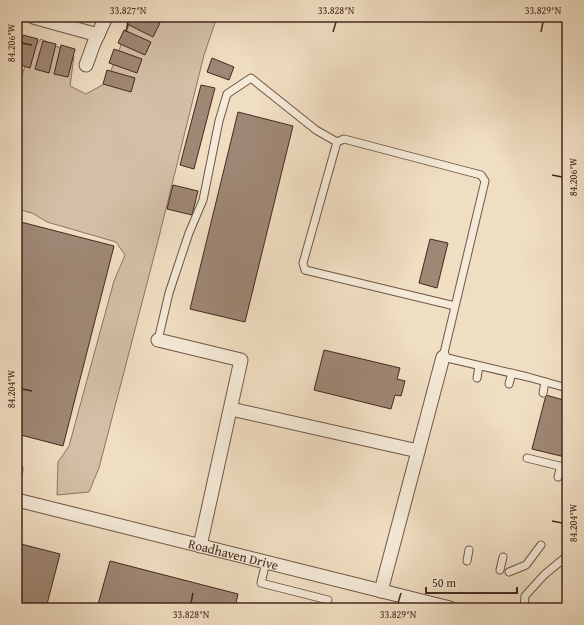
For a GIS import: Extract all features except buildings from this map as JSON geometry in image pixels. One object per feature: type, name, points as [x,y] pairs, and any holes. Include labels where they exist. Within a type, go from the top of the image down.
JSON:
[{"type":"street","points":[[34,17],[98,35]]},
{"type":"street","points":[[86,65],[106,17]]},
{"type":"street","points":[[158,340],[241,360],[200,546]]},
{"type":"street","points":[[381,591],[443,357]]},
{"type":"street","points":[[231,409],[418,451]]},
{"type":"street","name":"Roadhaven Drive","points":[[17,500],[381,591],[403,602],[450,608]]},
{"type":"lane","points":[[158,340],[169,293],[189,233],[203,200],[218,121],[227,94],[251,78],[316,130],[337,142]]},
{"type":"lane","points":[[337,142],[344,139],[481,175],[484,181],[443,357],[512,373],[567,388]]},
{"type":"lane","points":[[337,142],[303,263],[306,270],[455,306]]},
{"type":"lane","points":[[477,378],[479,366]]},
{"type":"lane","points":[[509,384],[512,373]]},
{"type":"lane","points":[[543,393],[545,382]]},
{"type":"lane","points":[[527,458],[564,467],[558,478]]},
{"type":"lane","points":[[17,469],[19,469],[17,480]]},
{"type":"lane","points":[[508,572],[526,565],[541,545]]},
{"type":"lane","points":[[467,561],[469,550]]},
{"type":"lane","points":[[500,570],[503,556]]},
{"type":"lane","points":[[524,608],[525,596],[544,575],[567,556]]},
{"type":"lane","points":[[266,562],[261,583],[328,600]]},
{"type":"shaded area","points":[[132,17],[217,17],[204,55],[158,241],[99,468],[89,492],[57,495],[58,462],[69,446],[114,281],[125,255],[116,242],[47,222],[32,213],[17,209],[17,80],[20,81],[30,52],[41,39],[74,56],[70,86],[86,94],[106,83]]}]
